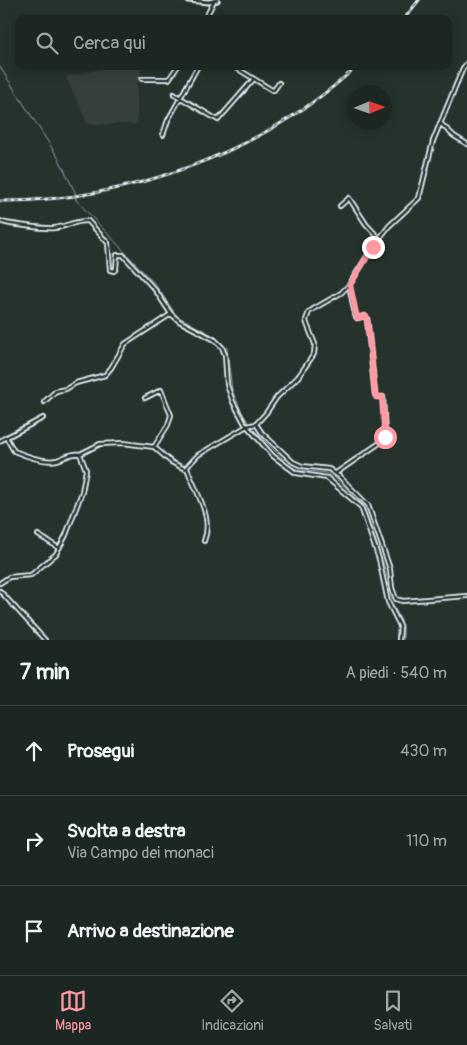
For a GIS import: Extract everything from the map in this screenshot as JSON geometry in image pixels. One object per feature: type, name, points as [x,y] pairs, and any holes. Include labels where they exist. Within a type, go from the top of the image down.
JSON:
[{"type":"street","points":[[188,0],[215,0],[207,15]]},
{"type":"street","points":[[186,468],[198,455],[248,426],[255,424],[266,414],[277,397],[298,377],[314,354],[315,344],[306,320],[310,312],[334,298],[350,285],[379,238],[419,198],[440,123],[463,68],[467,63]]},
{"type":"street","points":[[142,79],[169,79],[175,70]]},
{"type":"street","points":[[163,135],[168,120],[196,70]]},
{"type":"street","points":[[239,70],[272,90],[279,83]]},
{"type":"street","points":[[174,94],[218,120],[253,80]]},
{"type":"street","points":[[440,123],[454,136],[467,144]]},
{"type":"street","points":[[340,206],[349,198],[366,224],[379,238]]},
{"type":"street","points":[[0,221],[10,225],[22,224],[51,228],[88,221],[108,243],[110,270],[114,271],[116,269],[117,255],[123,255],[156,292],[171,314],[179,321],[215,340],[222,347],[225,355],[228,391],[248,426],[284,465],[296,473],[327,478],[361,507],[379,559],[388,602],[400,626],[399,640]]},
{"type":"street","points":[[335,473],[384,440],[385,437],[382,397],[376,397],[375,394],[367,318],[365,316],[357,318],[350,285]]},
{"type":"street","points":[[44,402],[56,391],[105,375],[125,344],[171,314]]},
{"type":"street","points":[[145,398],[160,390],[171,415],[168,425],[154,447]]},
{"type":"street","points":[[0,441],[4,437],[7,438],[8,435],[43,418]]},
{"type":"street","points":[[255,424],[283,454],[298,465],[329,469],[368,505],[390,569],[395,599]]},
{"type":"street","points":[[7,438],[14,451],[48,461],[59,460],[75,453],[80,454],[100,444],[123,442],[154,447],[171,462],[186,468],[201,500],[206,516],[204,542]]},
{"type":"street","points":[[0,583],[10,577],[31,575],[56,554],[66,535],[82,492],[86,470],[80,454]]},
{"type":"street","points":[[38,535],[59,548]]},
{"type":"street","points":[[0,591],[45,640]]},
{"type":"street","points":[[388,602],[395,599],[403,601],[467,596]]},
{"type":"shaded area","points":[[97,70],[141,70],[141,81],[137,82],[137,124],[88,124],[66,77]]},
{"type":"waterway","points":[[0,67],[59,159],[75,192],[76,200],[154,283],[177,316],[216,337],[227,348],[232,390],[251,427],[290,466],[299,470],[326,473],[334,477],[364,506],[386,572],[392,603],[403,625],[403,640]]},
{"type":"railway","points":[[407,15],[419,0]]},
{"type":"railway","points":[[0,201],[47,199],[96,192],[144,181],[191,166],[237,147],[280,124],[320,97],[352,70]]},
{"type":"route","points":[[373,247],[350,287],[357,318],[367,317],[375,396],[382,396],[385,437]]}]
